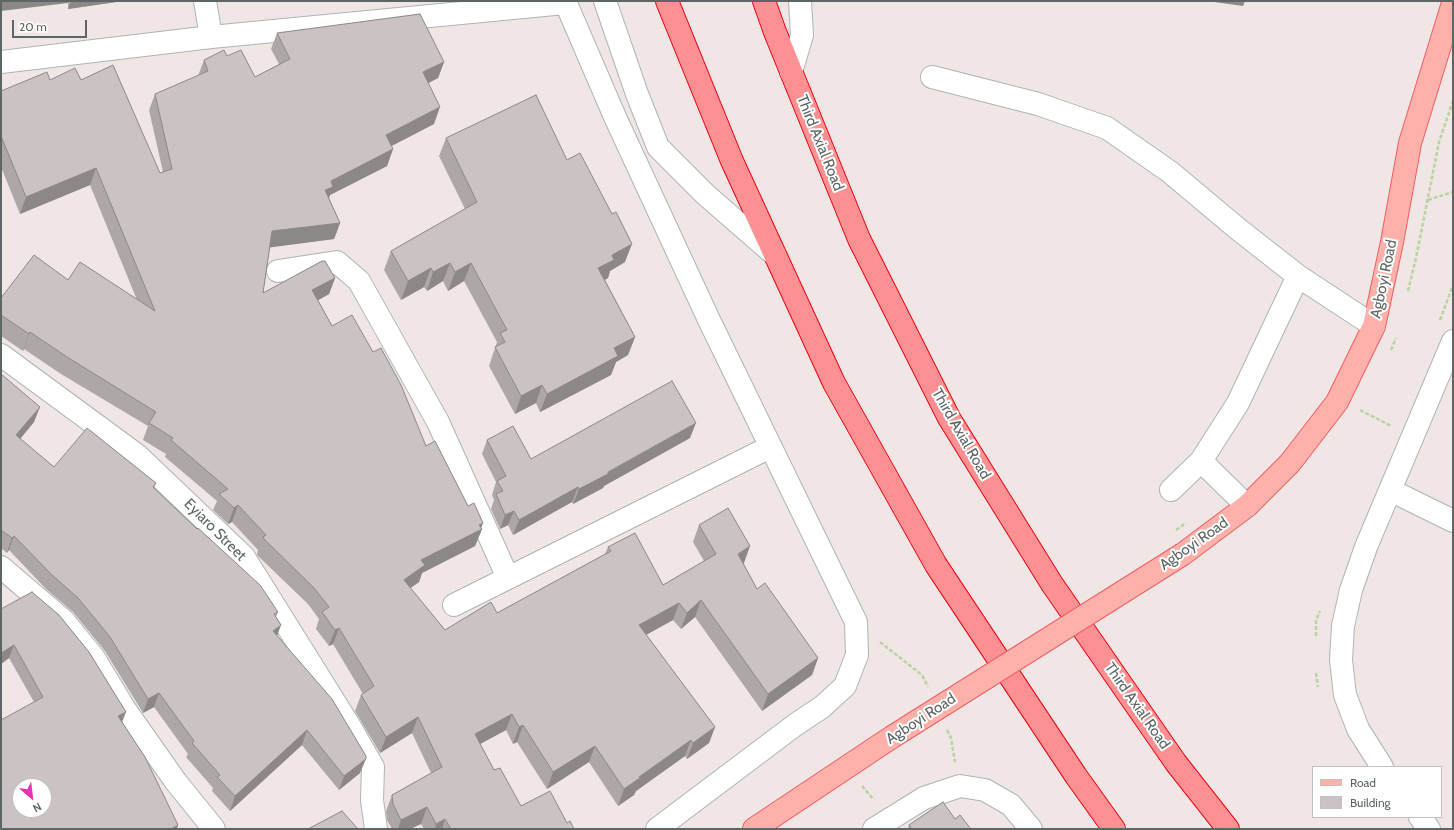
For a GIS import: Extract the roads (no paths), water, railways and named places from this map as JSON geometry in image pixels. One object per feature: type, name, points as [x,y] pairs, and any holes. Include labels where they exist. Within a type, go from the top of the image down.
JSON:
[{"type":"highway","points":[[667,1],[732,161],[834,383],[936,565],[1076,776],[1114,829]]},
{"type":"highway","name":"Third Axial Road","points":[[764,1],[791,72],[859,239],[949,418],[1052,584],[1176,763],[1228,829]]},
{"type":"main road","points":[[1425,96],[1453,3]]},
{"type":"main road","points":[[1425,96],[1453,38]]},
{"type":"main road","name":"Agboyi Road","points":[[754,829],[892,737],[1183,554],[1247,506],[1290,463],[1337,402],[1374,326],[1392,242],[1410,143],[1425,96]]},
{"type":"street","points":[[205,1],[211,37]]},
{"type":"street","points":[[605,1],[637,94],[658,147],[706,195],[775,255]]},
{"type":"street","points":[[791,72],[802,35],[800,1]]},
{"type":"street","points":[[1,62],[211,37],[565,2],[615,117],[770,447],[856,622],[857,654],[846,686],[822,707],[657,829]]},
{"type":"street","points":[[932,77],[1038,104],[1107,128],[1170,172],[1238,229],[1298,276],[1374,326]]},
{"type":"street","points":[[278,271],[336,262],[359,281],[438,422],[508,578]]},
{"type":"street","points":[[1171,490],[1201,461],[1238,402],[1298,276]]},
{"type":"street","points":[[1381,766],[1358,729],[1345,694],[1341,660],[1342,626],[1351,590],[1366,547],[1453,341]]},
{"type":"street","name":"Eyiaro Street","points":[[1,355],[137,454],[244,557],[349,725],[373,767],[372,800],[376,829]]},
{"type":"street","points":[[454,605],[770,447]]},
{"type":"street","points":[[1201,461],[1247,506]]},
{"type":"street","points":[[1390,490],[1453,521]]},
{"type":"street","points":[[1,567],[64,620],[94,658],[124,708],[176,782],[214,829]]},
{"type":"street","points":[[882,824],[924,798],[960,786],[985,790],[1011,805],[1031,829]]},
{"type":"street","points":[[1421,818],[1429,829]]}]
